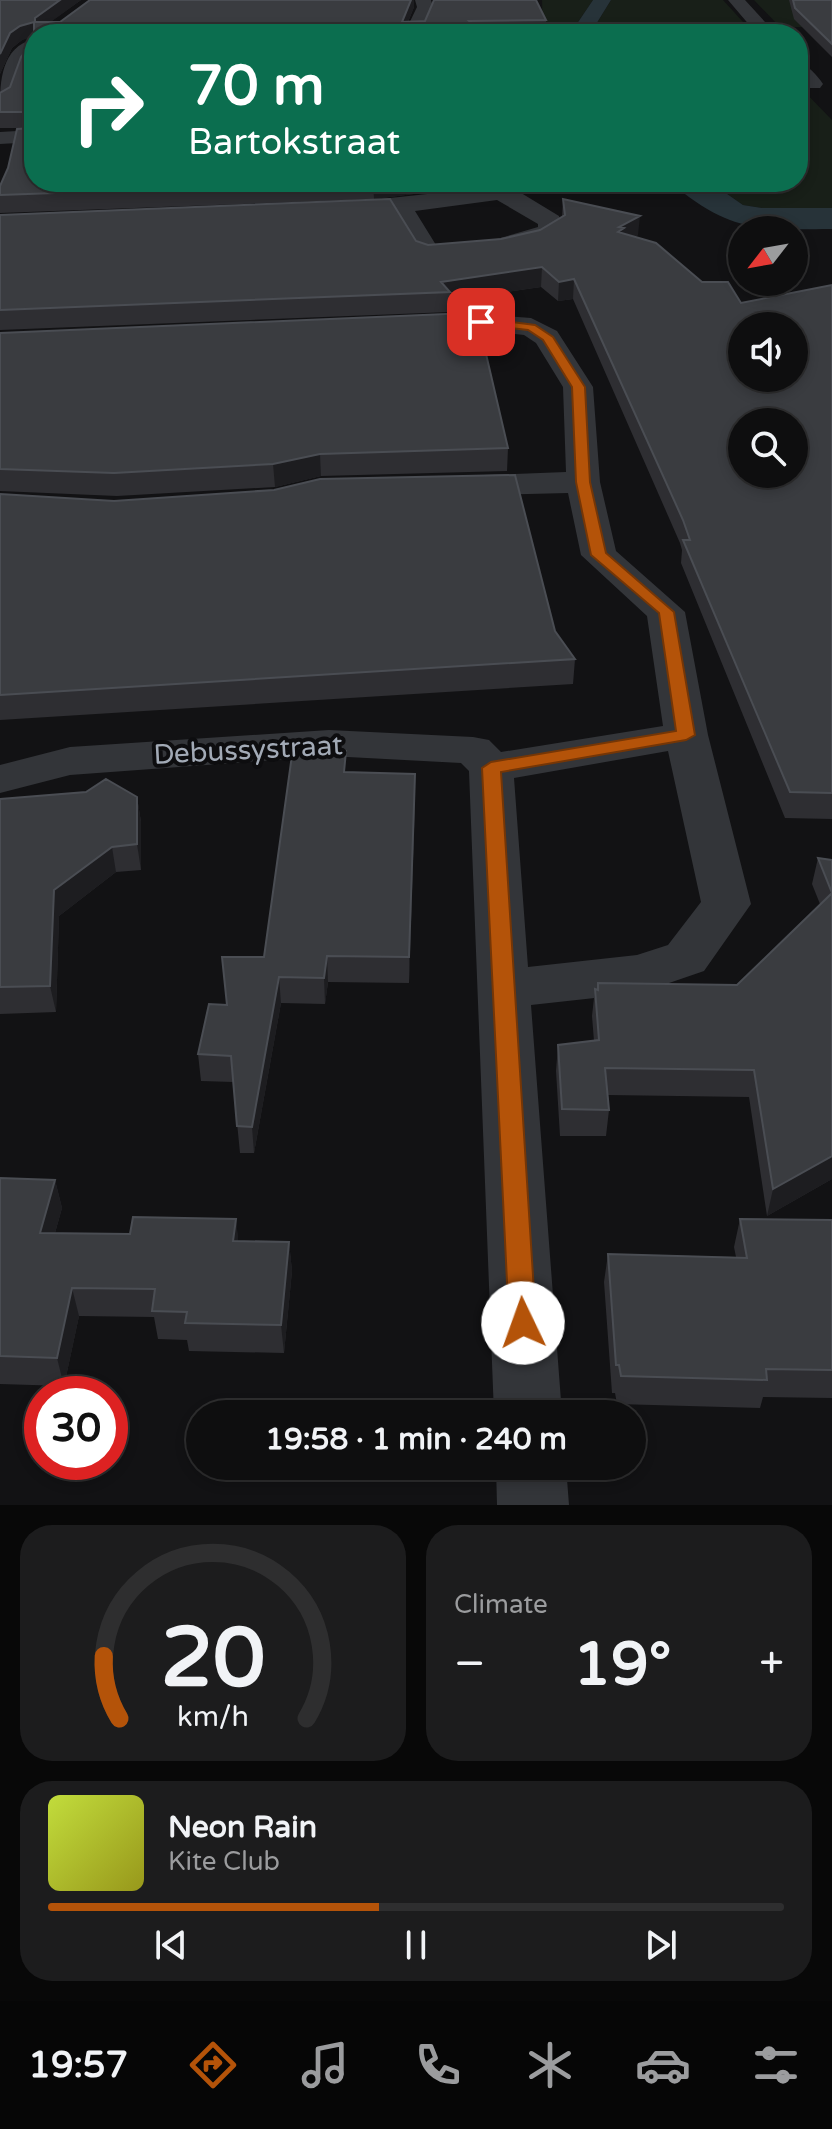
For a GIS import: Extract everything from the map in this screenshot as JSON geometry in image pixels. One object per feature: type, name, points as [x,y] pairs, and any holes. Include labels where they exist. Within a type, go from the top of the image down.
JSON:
[{"type":"street","points":[[417,24],[425,7],[423,0]]},
{"type":"street","points":[[736,0],[758,24]]},
{"type":"street","points":[[0,54],[24,51]]},
{"type":"street","points":[[0,100],[4,84],[24,58]]},
{"type":"street","points":[[808,79],[813,84]]},
{"type":"street","points":[[0,138],[24,137]]},
{"type":"street","points":[[312,211],[399,205],[468,192]]},
{"type":"street","points":[[399,205],[428,253],[492,251],[521,244],[550,231],[550,221],[504,192]]},
{"type":"street","points":[[391,326],[481,322],[531,327],[547,337],[578,387],[583,482],[599,555],[666,612],[686,735],[726,904],[686,958],[640,974],[503,989]]},
{"type":"street","points":[[429,487],[583,482]]},
{"type":"street","points":[[527,1400],[491,768],[686,735]]},
{"type":"street","name":"Debussystraat","points":[[0,779],[70,761],[329,743],[473,750],[491,768]]},
{"type":"street","points":[[532,1480],[533,1505]]},
{"type":"shaded area","points":[[542,0],[593,0],[577,24],[543,24]]},
{"type":"shaded area","points":[[593,0],[611,0],[596,24],[577,24]]},
{"type":"shaded area","points":[[611,0],[723,0],[745,24],[596,24]]},
{"type":"shaded area","points":[[754,0],[832,0],[832,27],[777,24]]},
{"type":"shaded area","points":[[808,95],[832,120],[832,208],[743,205],[724,192],[808,192]]},
{"type":"shaded area","points":[[683,192],[724,192],[743,205],[762,208],[832,208],[832,229],[808,229],[808,216],[728,216],[728,219],[710,211]]},
{"type":"building","points":[[0,0],[60,0],[35,18],[35,22],[60,22],[90,0],[411,0],[402,22],[425,21],[434,0],[536,0],[546,20],[469,21],[472,24],[34,22],[10,33],[0,54]]},
{"type":"building","points":[[793,0],[832,0],[832,44],[795,8]]},
{"type":"building","points":[[24,53],[24,112],[0,112],[0,93],[10,87]]},
{"type":"building","points":[[17,129],[24,129],[24,192],[82,192],[0,195]]},
{"type":"building","points":[[390,199],[416,241],[428,245],[501,239],[540,230],[565,215],[563,199],[640,216],[619,227],[624,228],[618,232],[656,243],[702,282],[728,282],[728,296],[737,296],[741,303],[776,296],[808,296],[808,290],[832,285],[832,793],[790,792],[683,540],[690,540],[683,520],[574,279],[559,282],[542,267],[441,282],[450,292],[0,310],[0,215]]},
{"type":"building","points":[[469,313],[479,324],[508,448],[320,454],[273,464],[114,473],[0,469],[0,333]]},
{"type":"building","points":[[515,475],[555,631],[575,659],[0,695],[0,494],[114,501],[274,490],[320,479]]},
{"type":"building","points":[[346,751],[344,772],[415,774],[409,957],[327,956],[324,978],[279,977],[252,1127],[237,1126],[231,1056],[198,1054],[209,1004],[227,1005],[222,957],[264,957],[292,755]]},
{"type":"building","points":[[106,779],[137,797],[137,844],[112,847],[54,890],[50,986],[0,987],[0,799],[86,792]]},
{"type":"building","points":[[818,858],[832,860],[832,893]]},
{"type":"building","points":[[832,893],[832,1156],[773,1189],[754,1070],[605,1068],[609,1110],[562,1109],[558,1045],[599,1040],[595,989],[598,990],[598,983],[737,985]]},
{"type":"building","points":[[0,1178],[55,1180],[40,1233],[130,1234],[133,1217],[236,1219],[233,1241],[289,1242],[281,1325],[185,1323],[187,1312],[152,1311],[155,1289],[72,1288],[57,1358],[0,1356]]},
{"type":"building","points":[[740,1219],[832,1220],[832,1370],[766,1369],[767,1380],[621,1376],[619,1365],[616,1365],[608,1254],[747,1258]]},
{"type":"route","points":[[481,322],[531,327],[547,337],[578,387],[583,482],[599,555],[666,612],[686,735],[491,768],[523,1323]]}]
